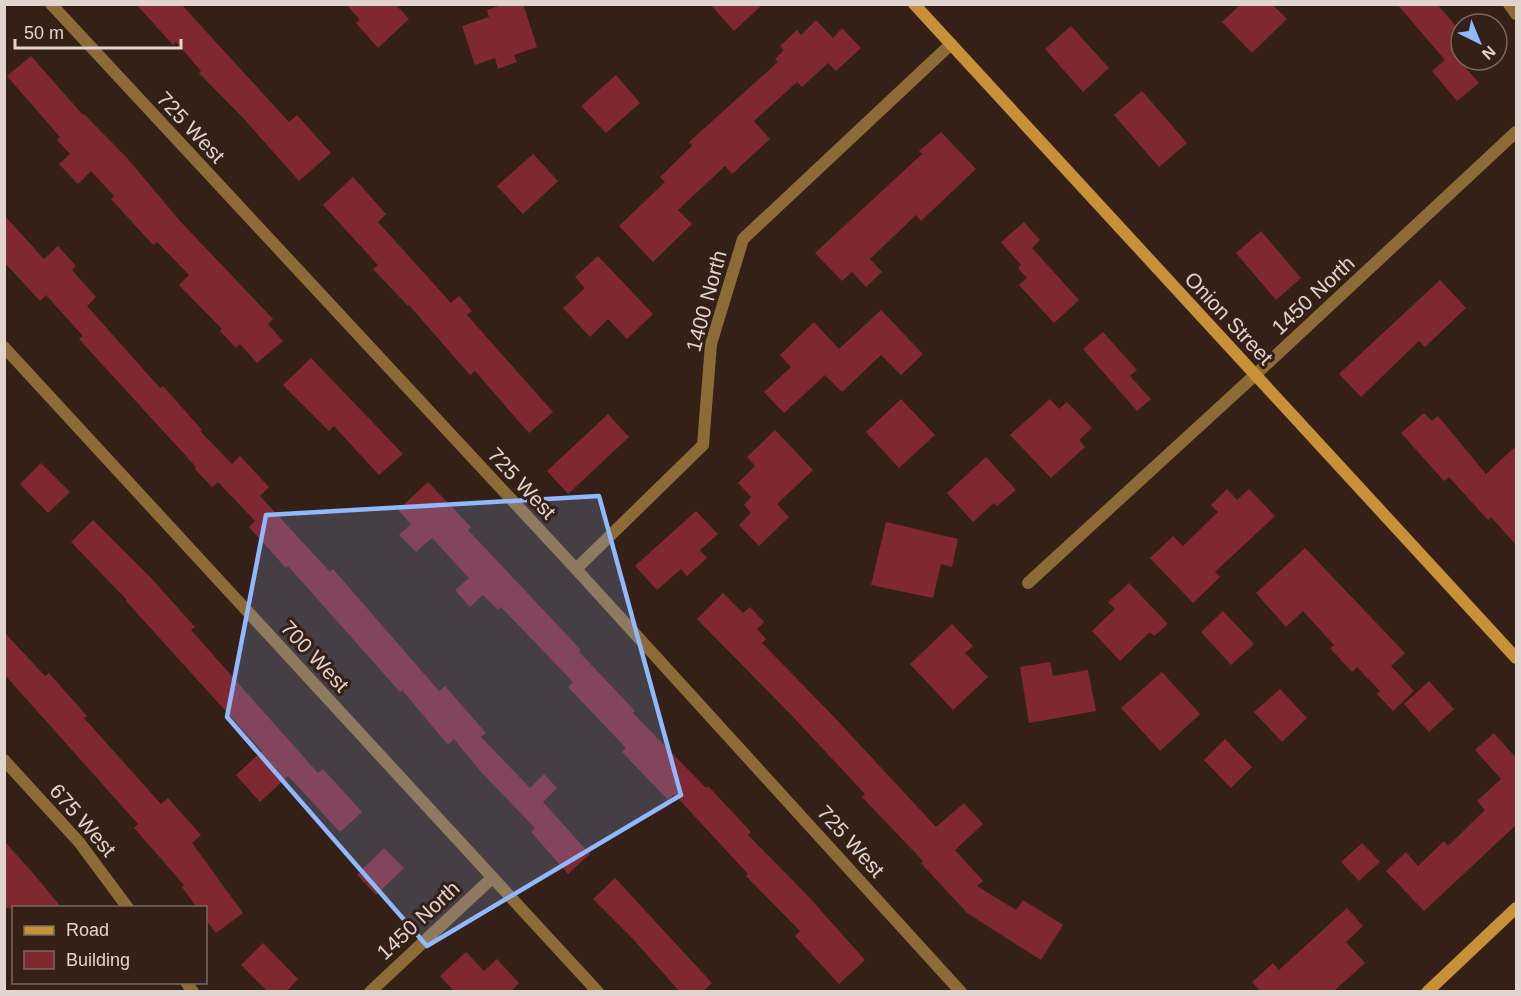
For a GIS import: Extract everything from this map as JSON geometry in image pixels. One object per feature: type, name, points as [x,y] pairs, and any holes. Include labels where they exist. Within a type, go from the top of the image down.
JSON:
[{"type":"street","name":"725 West","points":[[51,4],[576,569],[961,992]]},
{"type":"street","name":"Onion Street","points":[[914,4],[1516,658]]},
{"type":"street","points":[[1509,4],[1516,14]]},
{"type":"street","name":"1400 North","points":[[576,569],[703,445],[711,344],[743,239],[951,44]]},
{"type":"street","name":"1450 North","points":[[1028,583],[1516,132]]},
{"type":"street","name":"700 West","points":[[4,347],[598,992]]},
{"type":"street","name":"675 West","points":[[4,760],[79,842],[127,906]]},
{"type":"street","name":"1450 North","points":[[370,992],[492,878]]},
{"type":"street","points":[[1427,992],[1516,908]]},
{"type":"highlighted area","points":[[599,496],[681,795],[427,946],[227,717],[266,515]]},
{"type":"building","points":[[136,4],[181,4],[289,122],[297,115],[331,153],[299,181],[245,120],[199,73],[201,71],[176,42],[173,45]]},
{"type":"building","points":[[346,4],[395,4],[409,19],[378,48],[356,23],[360,20]]},
{"type":"building","points":[[505,4],[523,4],[537,47],[514,55],[517,62],[498,69],[495,58],[475,65],[462,26],[489,17],[487,10]]},
{"type":"building","points":[[710,4],[763,4],[734,31]]},
{"type":"building","points":[[1241,4],[1272,4],[1287,19],[1252,53],[1222,22]]},
{"type":"building","points":[[1397,4],[1437,4],[1449,18],[1449,72],[1470,72],[1479,83],[1457,101],[1432,71],[1445,60]]},
{"type":"building","points":[[816,20],[833,38],[842,28],[861,48],[836,71],[828,63],[802,87],[797,82],[754,121],[770,139],[732,174],[725,166],[678,210],[692,224],[653,262],[619,226],[665,182],[660,177],[692,146],[689,142],[778,62],[775,59],[784,50],[780,46],[797,30],[801,35]]},
{"type":"building","points":[[1071,26],[1109,68],[1083,92],[1045,49]]},
{"type":"building","points":[[31,56],[83,115],[128,159],[180,221],[273,319],[268,324],[283,341],[257,363],[240,344],[236,348],[220,331],[222,329],[179,285],[189,275],[157,242],[153,245],[111,199],[114,196],[91,171],[78,184],[59,164],[70,154],[57,140],[60,137],[7,76]]},
{"type":"building","points":[[616,75],[640,103],[606,133],[581,106]]},
{"type":"building","points":[[1142,91],[1187,143],[1159,167],[1114,115]]},
{"type":"building","points":[[941,132],[976,169],[921,221],[916,215],[870,259],[882,272],[866,287],[852,272],[842,281],[815,253],[922,154],[919,151]]},
{"type":"building","points":[[533,154],[558,181],[523,214],[497,186]]},
{"type":"building","points":[[353,177],[386,214],[378,222],[451,303],[459,296],[472,311],[467,315],[553,412],[529,433],[475,371],[470,375],[409,305],[373,269],[378,265],[323,205]]},
{"type":"building","points":[[4,215],[44,259],[58,246],[76,266],[72,270],[96,297],[87,306],[160,388],[163,386],[202,430],[200,431],[232,464],[240,456],[269,487],[260,496],[330,572],[333,569],[439,691],[445,686],[486,733],[481,737],[530,788],[544,774],[557,788],[543,802],[590,854],[568,874],[531,832],[535,828],[480,771],[454,739],[448,745],[402,690],[400,692],[288,566],[286,568],[249,527],[255,521],[218,482],[212,487],[79,339],[83,336],[46,295],[40,301],[4,262]]},
{"type":"building","points":[[1024,222],[1040,240],[1032,248],[1079,300],[1054,323],[1019,285],[1027,278],[1018,268],[1021,265],[1001,242]]},
{"type":"building","points":[[1261,231],[1301,278],[1276,300],[1236,253]]},
{"type":"building","points":[[598,256],[653,314],[627,339],[608,319],[590,337],[563,308],[585,288],[575,277]]},
{"type":"building","points":[[1440,280],[1466,308],[1425,347],[1419,341],[1361,397],[1339,374]]},
{"type":"building","points":[[881,310],[923,354],[901,375],[881,355],[842,392],[825,375],[784,413],[764,392],[791,367],[780,355],[814,322],[839,349]]},
{"type":"building","points":[[1103,332],[1137,370],[1130,376],[1151,399],[1137,411],[1083,349]]},
{"type":"building","points":[[311,358],[403,454],[379,475],[334,426],[329,431],[283,385]]},
{"type":"building","points":[[901,399],[935,435],[899,468],[866,432]]},
{"type":"building","points":[[1050,399],[1059,409],[1067,402],[1092,428],[1079,440],[1085,447],[1051,478],[1010,435]]},
{"type":"building","points":[[1424,413],[1432,421],[1438,416],[1486,474],[1516,446],[1516,545],[1491,517],[1488,520],[1449,477],[1444,481],[1401,433]]},
{"type":"building","points":[[608,414],[629,437],[568,494],[547,471]]},
{"type":"building","points":[[775,430],[813,470],[777,504],[789,517],[759,546],[739,525],[751,513],[744,505],[751,497],[738,483],[755,466],[747,457]]},
{"type":"building","points":[[986,457],[1016,490],[997,506],[994,503],[973,522],[947,493]]},
{"type":"building","points":[[41,463],[70,492],[48,513],[20,484]]},
{"type":"building","points":[[428,482],[471,527],[468,530],[581,650],[579,652],[635,711],[633,713],[706,788],[708,786],[751,832],[748,835],[808,896],[865,960],[839,984],[795,936],[800,931],[746,876],[748,874],[674,794],[668,800],[622,752],[626,748],[568,687],[573,682],[501,607],[498,610],[483,595],[470,607],[455,590],[469,578],[432,538],[416,552],[399,535],[411,524],[398,510]]},
{"type":"building","points":[[1227,489],[1237,500],[1249,489],[1275,516],[1215,572],[1220,577],[1193,603],[1150,558],[1173,536],[1183,546],[1218,512],[1211,505]]},
{"type":"building","points":[[696,511],[718,534],[700,550],[707,558],[687,576],[681,569],[657,590],[635,566]]},
{"type":"building","points":[[93,520],[151,578],[195,627],[191,630],[318,773],[323,769],[362,812],[340,832],[288,776],[260,802],[236,775],[262,751],[127,600],[71,542]]},
{"type":"building","points":[[886,522],[958,539],[952,567],[941,564],[933,598],[871,585]]},
{"type":"building","points":[[1305,548],[1405,653],[1391,666],[1414,691],[1393,711],[1377,694],[1380,691],[1357,667],[1352,672],[1330,648],[1334,645],[1303,611],[1286,627],[1256,593]]},
{"type":"building","points":[[1129,583],[1168,624],[1154,636],[1150,632],[1120,661],[1092,631],[1115,609],[1108,602]]},
{"type":"building","points":[[723,593],[743,613],[750,607],[764,622],[757,629],[766,639],[762,643],[936,827],[964,803],[983,824],[955,850],[983,881],[977,886],[1016,910],[1023,900],[1063,925],[1041,960],[967,913],[921,863],[923,861],[862,797],[865,794],[697,619]]},
{"type":"building","points":[[1223,611],[1254,644],[1231,665],[1201,632]]},
{"type":"building","points":[[952,624],[973,646],[965,653],[988,677],[953,710],[910,664]]},
{"type":"building","points":[[4,632],[45,676],[49,673],[87,716],[84,718],[161,804],[168,798],[201,835],[192,843],[243,913],[216,933],[207,921],[207,906],[196,906],[182,887],[184,885],[134,828],[138,824],[4,674]]},
{"type":"building","points":[[1050,662],[1053,676],[1088,670],[1096,711],[1029,723],[1020,667]]},
{"type":"building","points":[[1162,672],[1200,714],[1160,751],[1121,708]]},
{"type":"building","points":[[1429,681],[1454,709],[1429,732],[1404,704]]},
{"type":"building","points":[[1280,689],[1307,718],[1282,742],[1254,712]]},
{"type":"building","points":[[1494,733],[1516,758],[1516,825],[1424,911],[1386,871],[1406,852],[1418,866],[1444,841],[1448,846],[1485,810],[1477,801],[1501,779],[1475,750]]},
{"type":"building","points":[[1225,739],[1252,767],[1231,788],[1204,760]]},
{"type":"building","points":[[4,841],[60,906],[4,908]]},
{"type":"building","points":[[1362,843],[1380,862],[1359,881],[1341,862]]},
{"type":"building","points":[[384,848],[404,868],[376,895],[357,875]]},
{"type":"building","points":[[615,878],[712,983],[702,992],[680,992],[633,939],[593,899]]},
{"type":"building","points":[[1347,908],[1363,926],[1346,942],[1365,963],[1333,992],[1261,992],[1252,982],[1273,963],[1279,970]]},
{"type":"building","points":[[263,943],[298,979],[286,992],[268,992],[241,965]]},
{"type":"building","points":[[466,952],[484,971],[497,959],[519,983],[510,992],[455,992],[440,976]]}]
